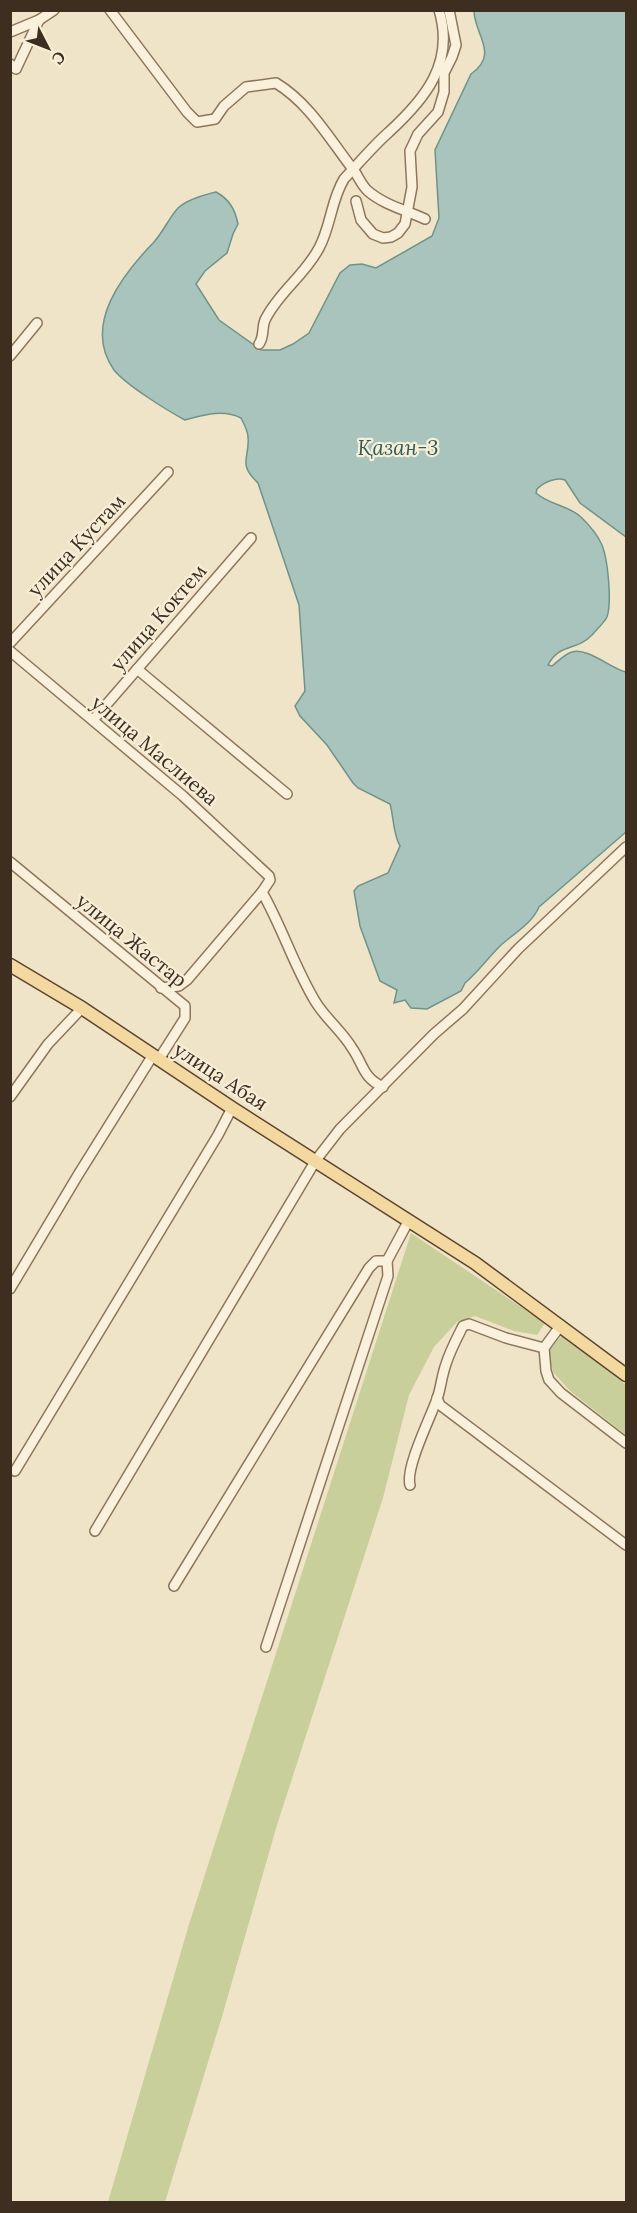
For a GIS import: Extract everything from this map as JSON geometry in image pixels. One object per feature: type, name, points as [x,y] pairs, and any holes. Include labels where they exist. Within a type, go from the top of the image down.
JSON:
[{"type":"main road","name":"улица Абая","points":[[10,965],[82,1008],[232,1108],[475,1263],[627,1375]]},
{"type":"street","points":[[10,32],[39,20],[54,10]]},
{"type":"street","points":[[110,10],[197,122],[214,119],[224,106],[246,87],[276,83],[299,99],[366,189],[383,202],[425,219]]},
{"type":"street","points":[[259,344],[264,320],[282,294],[308,266],[319,248],[328,228],[337,191],[353,169],[413,110],[431,86],[442,53],[444,39],[439,10]]},
{"type":"street","points":[[356,201],[365,227],[373,234],[383,238],[391,237],[398,233],[405,224],[412,187],[409,163],[412,143],[438,112],[444,92],[444,73],[456,45],[449,10]]},
{"type":"street","points":[[10,64],[16,69],[39,20]]},
{"type":"street","points":[[10,356],[37,323]]},
{"type":"street","name":"улица Кустам","points":[[10,643],[168,472]]},
{"type":"street","name":"улица Коктем","points":[[93,720],[251,538]]},
{"type":"street","name":"улица Маслиева","points":[[10,651],[183,796],[264,869],[270,880],[262,892]]},
{"type":"street","points":[[137,669],[287,794]]},
{"type":"street","points":[[95,1530],[316,1160],[340,1129],[434,1034],[463,1009],[518,950],[627,847]]},
{"type":"street","name":"улица Жастар","points":[[10,862],[185,1006],[185,1018],[156,1057]]},
{"type":"street","points":[[161,988],[179,986],[187,980],[262,892],[275,914],[315,1002],[352,1046],[368,1078],[383,1087]]},
{"type":"street","points":[[10,1097],[48,1044],[82,1008]]},
{"type":"street","points":[[10,1289],[78,1175],[156,1057]]},
{"type":"street","points":[[15,1471],[218,1135],[232,1108]]},
{"type":"street","points":[[266,1647],[388,1276],[387,1261],[409,1220]]},
{"type":"street","points":[[174,1586],[369,1268],[376,1261],[387,1261]]},
{"type":"street","points":[[410,1485],[408,1482],[412,1466],[437,1398],[446,1363],[463,1326],[469,1324],[506,1338],[544,1348]]},
{"type":"street","points":[[561,1325],[544,1348],[549,1380],[561,1393],[627,1443]]},
{"type":"street","points":[[437,1398],[440,1405],[627,1545]]},
{"type":"green space","points":[[411,1233],[545,1323],[537,1335],[514,1331],[475,1316],[457,1322],[434,1347],[409,1395],[383,1498],[277,1825],[221,2020],[165,2202],[108,2202],[190,1921]]},
{"type":"green space","points":[[562,1335],[626,1385],[626,1435],[570,1391],[553,1372],[548,1352]]},
{"type":"water","name":"Қазан-3","points":[[474,11],[626,11],[626,537],[580,503],[565,480],[547,482],[537,489],[536,493],[581,517],[595,533],[603,550],[609,591],[607,617],[586,640],[557,653],[548,665],[552,666],[567,654],[578,651],[592,655],[626,672],[626,832],[539,907],[532,919],[500,946],[465,983],[461,991],[427,1009],[411,1008],[405,1000],[394,1003],[397,990],[380,981],[360,926],[354,891],[358,886],[388,873],[400,846],[390,804],[358,788],[353,783],[327,745],[300,716],[295,706],[305,691],[299,605],[258,483],[246,465],[248,437],[245,425],[241,418],[227,414],[199,416],[185,420],[158,404],[114,370],[105,353],[102,336],[104,318],[110,301],[130,269],[157,238],[178,208],[201,196],[216,192],[221,195],[231,205],[238,224],[227,253],[205,271],[196,284],[219,320],[261,350],[280,350],[309,333],[340,273],[350,265],[362,264],[376,268],[432,236],[439,218],[435,150],[471,74],[484,59],[485,51]]}]
